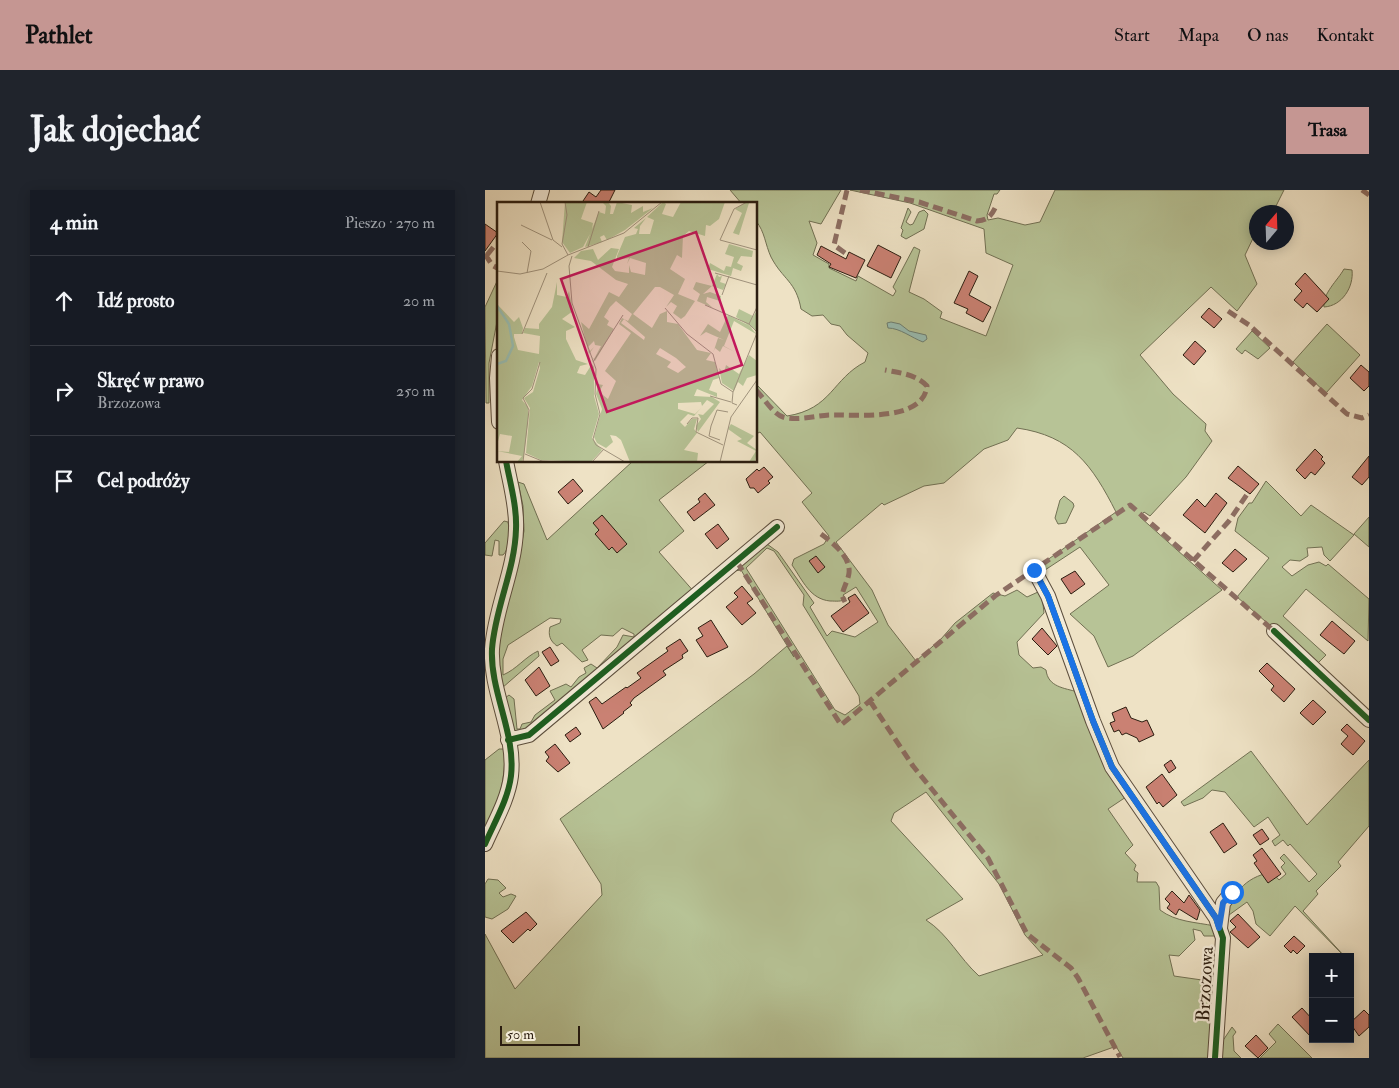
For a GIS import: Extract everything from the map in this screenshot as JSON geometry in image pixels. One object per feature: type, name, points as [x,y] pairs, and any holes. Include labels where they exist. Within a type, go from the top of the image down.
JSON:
[{"type":"street","points":[[485,844],[508,789],[511,775],[508,740],[492,672],[495,620],[515,545],[516,528],[506,462]]},
{"type":"street","points":[[508,740],[529,735],[777,527]]},
{"type":"street","name":"Brzozowa","points":[[1034,570],[1048,596],[1093,721],[1112,767],[1218,925],[1223,938],[1215,1058]]},
{"type":"street","points":[[1274,631],[1369,720]]},
{"type":"street","points":[[1218,925],[1223,903],[1232,892]]},
{"type":"green space","points":[[730,190],[841,190],[821,224],[809,221],[817,243],[813,255],[829,264],[829,268],[856,281],[858,276],[893,296],[896,291],[893,287],[914,247],[920,250],[909,292],[924,299],[942,312],[940,318],[986,336],[1013,265],[986,253],[984,229],[910,203],[850,190],[1000,190],[997,194],[994,194],[987,215],[988,220],[998,218],[1025,225],[1040,222],[1055,190],[1284,190],[1276,205],[1249,205],[1249,247],[1245,255],[1257,284],[1237,311],[1211,287],[1140,355],[1173,394],[1206,424],[1205,431],[1212,441],[1186,477],[1150,516],[1144,512],[1140,517],[1222,590],[1133,656],[1108,667],[1094,636],[1070,614],[1109,585],[1080,547],[1045,570],[1040,565],[1116,512],[1098,480],[1078,455],[1052,438],[1017,428],[1008,440],[984,449],[944,483],[924,486],[884,505],[882,503],[836,542],[872,590],[888,625],[916,661],[941,639],[955,623],[993,593],[1005,596],[1017,590],[1027,597],[1038,592],[1042,595],[1044,613],[1017,642],[1019,655],[1033,668],[1041,667],[1046,670],[1047,676],[1057,686],[1078,692],[1126,797],[1108,809],[1133,845],[1125,853],[1136,865],[1134,870],[1138,873],[1137,882],[1156,882],[1159,887],[1160,910],[1166,914],[1186,921],[1215,926],[1217,936],[1204,936],[1201,931],[1193,929],[1195,940],[1179,956],[1169,955],[1174,976],[1216,982],[1213,1058],[1123,1058],[1117,1048],[1114,1047],[1083,1058],[485,1058],[485,934],[515,989],[602,895],[601,884],[560,819],[754,674],[787,646],[794,657],[741,570],[734,571],[767,544],[778,552],[814,603],[810,607],[827,636],[832,631],[855,637],[878,622],[856,587],[843,595],[846,599],[840,601],[823,600],[812,593],[792,565],[794,559],[824,544],[829,536],[802,502],[812,493],[760,432],[757,434],[757,385],[787,416],[802,412],[814,407],[831,393],[845,377],[865,362],[868,353],[847,335],[840,326],[831,324],[823,315],[812,316],[801,309],[796,292],[771,257],[757,222],[757,202],[740,202]],"holes":[[[767,548],[774,551],[804,595],[803,605],[859,696],[860,704],[845,715],[835,710],[746,568]],[[926,792],[999,884],[1025,935],[1043,955],[979,976],[941,932],[926,920],[963,899],[891,821],[894,813]]]},
{"type":"green space","points":[[908,208],[911,212],[906,222],[910,225],[913,224],[919,212],[924,210],[928,214],[924,229],[906,239],[901,236],[903,230],[901,228]]},
{"type":"green space","points":[[1344,269],[1352,270],[1349,289],[1336,303],[1324,307],[1325,297]]},
{"type":"green space","points":[[497,281],[497,321],[489,363],[489,403],[486,403],[485,307]]},
{"type":"green space","points":[[1327,324],[1360,355],[1326,393],[1293,362]]},
{"type":"green space","points":[[1252,331],[1270,348],[1258,359],[1245,350],[1242,354],[1236,349]]},
{"type":"green space","points":[[632,462],[708,462],[659,500],[684,531],[659,552],[696,594],[527,734],[514,734],[505,698],[509,695],[514,699],[517,729],[520,729],[522,724],[531,722],[535,715],[555,700],[550,691],[566,684],[571,687],[579,677],[586,673],[584,668],[591,664],[597,668],[617,647],[623,635],[634,637],[634,634],[622,628],[613,636],[601,635],[582,650],[588,660],[582,662],[562,643],[557,646],[551,640],[549,635],[550,627],[560,623],[561,619],[550,618],[508,645],[503,659],[503,675],[513,670],[538,651],[539,656],[502,688],[497,661],[498,637],[516,573],[524,531],[523,506],[518,482],[524,484],[547,540]]},
{"type":"green space","points":[[1266,481],[1301,516],[1311,505],[1354,535],[1330,561],[1324,555],[1322,547],[1307,548],[1308,556],[1300,561],[1290,560],[1282,567],[1292,576],[1308,565],[1319,562],[1326,566],[1328,564],[1369,599],[1368,641],[1306,589],[1283,616],[1326,655],[1316,665],[1279,633],[1274,623],[1272,627],[1237,597],[1269,558],[1235,531],[1238,518],[1249,503],[1252,503]]},
{"type":"green space","points":[[1064,496],[1074,506],[1066,523],[1058,524],[1055,518],[1060,500]]},
{"type":"green space","points":[[1369,517],[1369,547],[1354,534]]},
{"type":"green space","points":[[504,521],[508,522],[509,530],[509,540],[505,552],[503,555],[499,555],[499,541],[495,540],[492,556],[485,555],[485,543]]},
{"type":"green space","points":[[499,749],[505,749],[503,781],[498,802],[485,831],[485,760]]},
{"type":"green space","points":[[1251,751],[1307,825],[1369,760],[1369,826],[1338,862],[1341,866],[1316,891],[1318,894],[1303,911],[1341,953],[1295,906],[1270,936],[1256,924],[1253,911],[1247,902],[1229,915],[1226,931],[1222,919],[1241,888],[1253,878],[1272,872],[1279,880],[1286,874],[1281,867],[1285,863],[1280,858],[1284,854],[1309,882],[1317,874],[1290,844],[1288,846],[1283,840],[1275,846],[1272,841],[1280,835],[1268,817],[1254,827],[1225,792],[1212,790],[1203,798],[1184,806],[1181,802]]},
{"type":"green space","points":[[488,879],[498,880],[506,888],[499,893],[503,897],[511,894],[516,896],[508,909],[492,919],[485,917],[485,884]]},
{"type":"green space","points":[[1278,1024],[1312,1058],[1260,1058],[1276,1042],[1269,1034]]},
{"type":"green space","points":[[1232,1027],[1236,1032],[1233,1036],[1234,1051],[1241,1058],[1218,1058],[1222,1042]]},
{"type":"water","points":[[887,323],[900,324],[909,331],[926,335],[927,339],[923,342],[901,331],[888,328]]},
{"type":"building","points":[[601,190],[615,190],[609,202],[582,202],[589,192],[596,197]]},
{"type":"building","points":[[485,224],[497,232],[497,234],[485,251]]},
{"type":"building","points":[[878,245],[901,257],[891,278],[867,266]]},
{"type":"building","points":[[821,246],[846,259],[849,252],[865,260],[856,278],[829,267],[831,264],[817,255]]},
{"type":"building","points":[[969,271],[978,276],[969,295],[991,307],[983,322],[966,313],[968,309],[954,303]]},
{"type":"building","points":[[1305,273],[1329,299],[1317,312],[1307,303],[1303,308],[1294,300],[1302,291],[1295,284]]},
{"type":"building","points":[[1209,308],[1222,319],[1214,328],[1201,317]]},
{"type":"building","points":[[1195,341],[1206,351],[1194,365],[1183,355]]},
{"type":"building","points":[[1361,365],[1369,372],[1369,386],[1364,391],[1350,378]]},
{"type":"building","points":[[1315,449],[1323,457],[1321,459],[1325,463],[1315,475],[1311,472],[1305,479],[1296,470]]},
{"type":"building","points":[[1369,456],[1369,477],[1362,485],[1352,477]]},
{"type":"building","points":[[1238,466],[1259,484],[1250,494],[1228,478]]},
{"type":"building","points":[[764,467],[773,477],[768,481],[770,483],[758,493],[754,488],[750,488],[746,479],[757,469],[759,471]]},
{"type":"building","points":[[573,479],[583,491],[568,504],[558,492]]},
{"type":"building","points":[[705,493],[715,505],[694,521],[687,512],[700,502],[698,499]]},
{"type":"building","points":[[1216,493],[1227,503],[1205,533],[1183,515],[1197,499],[1205,507]]},
{"type":"building","points":[[602,515],[627,544],[617,553],[612,547],[609,550],[595,534],[599,530],[593,523]]},
{"type":"building","points":[[718,524],[729,539],[717,549],[705,534]]},
{"type":"building","points":[[1235,549],[1247,559],[1233,572],[1222,563]]},
{"type":"building","points":[[816,556],[825,567],[818,573],[809,561]]},
{"type":"building","points":[[1075,571],[1085,584],[1071,594],[1061,579]]},
{"type":"building","points":[[742,586],[753,599],[747,603],[756,613],[742,625],[726,607],[738,597],[734,593]]},
{"type":"building","points":[[855,594],[869,613],[843,632],[831,616],[850,602],[848,598]]},
{"type":"building","points":[[711,620],[728,647],[707,657],[696,640],[703,636],[698,628]]},
{"type":"building","points":[[1332,621],[1355,641],[1344,654],[1320,635]]},
{"type":"building","points":[[1042,628],[1057,646],[1048,655],[1032,639]]},
{"type":"building","points":[[680,639],[688,651],[682,655],[683,658],[663,671],[666,675],[634,698],[630,703],[632,705],[624,713],[603,729],[589,702],[596,697],[602,704],[627,688],[641,678],[637,673],[668,651],[666,648]]},
{"type":"building","points":[[550,647],[559,661],[551,666],[542,652]]},
{"type":"building","points":[[1267,663],[1295,689],[1284,702],[1271,690],[1274,686],[1259,671]]},
{"type":"building","points":[[539,667],[550,686],[536,696],[525,680]]},
{"type":"building","points":[[1313,700],[1326,712],[1313,725],[1300,713]]},
{"type":"building","points":[[1126,707],[1131,718],[1142,722],[1147,720],[1154,735],[1139,742],[1137,738],[1126,733],[1122,735],[1119,730],[1114,732],[1110,723],[1115,721],[1112,713]]},
{"type":"building","points":[[1347,724],[1365,741],[1353,755],[1341,744],[1348,736],[1341,730]]},
{"type":"building","points":[[576,727],[581,734],[570,742],[565,735]]},
{"type":"building","points":[[555,744],[570,763],[558,772],[546,761],[549,757],[545,752]]},
{"type":"building","points":[[1171,760],[1176,768],[1169,773],[1164,765]]},
{"type":"building","points":[[1162,774],[1177,795],[1163,807],[1159,802],[1157,804],[1146,787]]},
{"type":"building","points":[[1223,823],[1237,844],[1224,853],[1210,832]]},
{"type":"building","points":[[1262,829],[1269,839],[1260,845],[1253,835]]},
{"type":"building","points":[[1262,848],[1281,874],[1268,883],[1254,863],[1257,861],[1253,855]]},
{"type":"building","points":[[1172,891],[1184,903],[1189,895],[1200,910],[1197,920],[1179,909],[1176,915],[1167,908],[1170,904],[1165,899]]},
{"type":"building","points":[[526,912],[537,924],[530,931],[528,929],[513,943],[501,931]]},
{"type":"building","points":[[1238,914],[1260,937],[1248,948],[1230,932],[1236,927],[1230,921]]},
{"type":"building","points":[[1294,936],[1305,946],[1297,954],[1293,950],[1291,953],[1284,946]]},
{"type":"building","points":[[1302,1008],[1309,1016],[1309,1035],[1292,1017]]},
{"type":"building","points":[[1364,1010],[1369,1015],[1369,1027],[1359,1036],[1354,1029],[1354,1019]]},
{"type":"building","points":[[1256,1035],[1268,1048],[1258,1058],[1245,1046]]},
{"type":"marked path","points":[[845,253],[834,245],[847,190]]},
{"type":"marked path","points":[[860,190],[919,202],[977,221],[990,216],[997,204]]},
{"type":"marked path","points":[[1362,190],[1369,195]]},
{"type":"marked path","points":[[487,255],[496,244]]},
{"type":"marked path","points":[[485,254],[492,265],[497,268]]},
{"type":"marked path","points":[[1228,311],[1249,325],[1347,414],[1362,418],[1369,415]]},
{"type":"marked path","points":[[757,391],[779,415],[794,419],[829,415],[886,414],[914,406],[923,398],[927,386],[923,382],[907,375],[885,370]]},
{"type":"marked path","points":[[1193,561],[1229,521],[1248,493]]},
{"type":"marked path","points":[[737,562],[841,725],[995,596],[1130,505],[1274,631]]},
{"type":"marked path","points":[[821,534],[840,551],[847,561],[849,573],[842,596],[845,602]]},
{"type":"marked path","points":[[870,701],[913,766],[988,858],[1027,934],[1071,968],[1120,1057]]},
{"type":"cycle path","points":[[485,844],[504,803],[511,776],[512,760],[507,728],[492,665],[494,634],[515,544],[516,520],[506,462]]},
{"type":"cycle path","points":[[508,740],[529,735],[777,527]]},
{"type":"cycle path","points":[[1034,570],[1048,596],[1093,721],[1112,767],[1216,918],[1223,938],[1215,1058]]},
{"type":"cycle path","points":[[1274,631],[1369,720]]},
{"type":"route","points":[[1034,570],[1048,596],[1093,721],[1112,767],[1216,918],[1219,928],[1223,903],[1232,892]]}]
